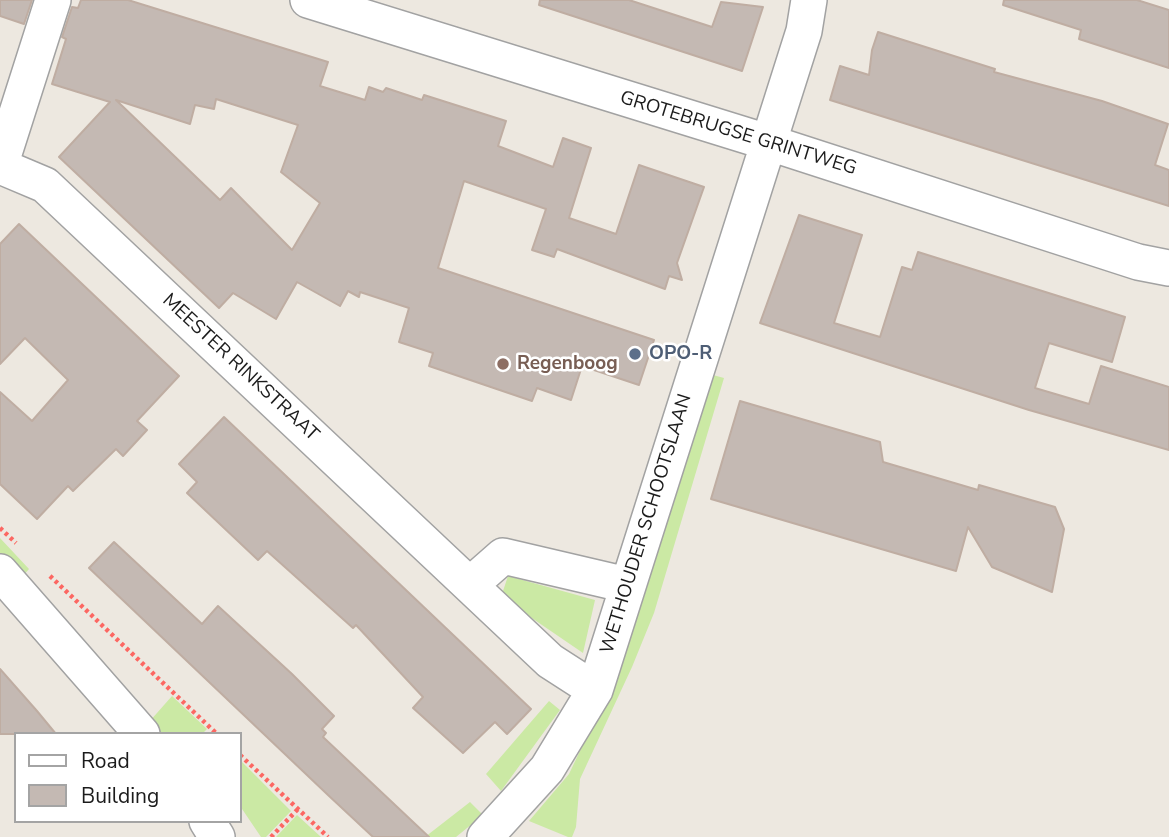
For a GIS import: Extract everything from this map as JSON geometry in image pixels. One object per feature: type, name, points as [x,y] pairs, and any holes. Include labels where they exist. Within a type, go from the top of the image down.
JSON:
[{"type":"street","points":[[0,166],[53,0]]},
{"type":"street","name":"GROTEBRUGSE GRINTWEG","points":[[308,0],[372,9],[767,142],[1138,262],[1169,268]]},
{"type":"street","name":"WETHOUDER SCHOOTSLAAN","points":[[485,837],[547,769],[595,690],[804,31],[810,0]]},
{"type":"street","name":"MEESTER RINKSTRAAT","points":[[0,166],[45,184],[550,661],[595,690]]},
{"type":"street","points":[[470,585],[503,556],[627,585]]},
{"type":"street","points":[[9,559],[140,732]]},
{"type":"path","points":[[0,528],[9,559]]},
{"type":"path","points":[[47,572],[215,732]]},
{"type":"path","points":[[242,757],[328,837]]},
{"type":"path","points":[[271,837],[298,809]]},
{"type":"green space","points":[[713,375],[724,378],[654,613],[580,779],[576,827],[572,837],[568,837],[529,821],[569,774],[623,660]]},
{"type":"green space","points":[[0,538],[29,569],[23,576],[0,553]]},
{"type":"green space","points":[[508,576],[595,600],[583,653],[501,597]]},
{"type":"green space","points":[[172,696],[207,729],[204,732],[157,732],[149,722]]},
{"type":"green space","points":[[549,701],[560,710],[501,791],[486,774]]},
{"type":"green space","points":[[242,762],[291,811],[266,837],[261,837],[242,809]]},
{"type":"green space","points":[[470,802],[483,815],[456,837],[425,837]]},
{"type":"green space","points":[[297,815],[321,837],[276,837]]},
{"type":"building","points":[[0,0],[32,0],[24,24],[0,16]]},
{"type":"building","points":[[81,0],[128,0],[328,62],[320,86],[365,100],[369,87],[383,92],[386,88],[422,100],[424,95],[506,121],[498,146],[553,167],[563,138],[591,148],[569,218],[616,234],[639,165],[704,187],[677,263],[682,280],[669,276],[665,289],[557,249],[554,257],[532,250],[546,209],[464,181],[438,268],[654,340],[639,385],[582,366],[571,400],[537,388],[532,401],[429,366],[433,353],[399,342],[409,308],[360,292],[359,297],[348,291],[340,306],[297,282],[276,319],[233,293],[219,308],[59,157],[110,102],[52,84],[66,39],[62,37],[72,7],[78,8]],"holes":[[[216,99],[298,125],[281,172],[320,203],[292,250],[231,188],[220,200],[116,100],[190,124],[195,105],[214,109]]]},
{"type":"building","points":[[540,0],[629,0],[712,27],[721,2],[763,7],[742,71],[539,5]]},
{"type":"building","points":[[1004,0],[1137,0],[1169,10],[1169,68],[1079,39],[1081,30],[1003,5]]},
{"type":"building","points":[[878,32],[995,69],[994,72],[1102,101],[1168,124],[1155,165],[1169,170],[1169,206],[830,100],[840,66],[869,75],[872,50]]},
{"type":"building","points":[[799,215],[862,235],[834,323],[880,337],[902,267],[912,270],[918,252],[1125,317],[1112,362],[1049,343],[1035,388],[1089,404],[1101,366],[1169,387],[1169,450],[1029,410],[760,323]]},
{"type":"building","points":[[19,224],[179,376],[137,421],[147,430],[123,456],[116,449],[73,491],[68,486],[37,519],[0,484],[0,392],[32,421],[68,380],[25,338],[0,364],[0,244]]},
{"type":"building","points":[[740,401],[880,442],[883,462],[978,490],[979,485],[1055,507],[1064,529],[1052,592],[992,567],[968,527],[956,571],[711,499]]},
{"type":"building","points":[[224,417],[531,709],[507,734],[495,722],[463,753],[413,708],[423,697],[356,625],[353,628],[267,551],[258,560],[187,493],[197,482],[179,464]]},
{"type":"building","points":[[114,542],[202,624],[218,606],[292,674],[334,716],[322,729],[326,733],[323,737],[429,837],[373,837],[328,795],[89,568]]},
{"type":"building","points":[[0,669],[54,732],[0,734]]},
{"type":"place","name":"OPO-R","points":[[635,354]]},
{"type":"place","name":"Regenboog","points":[[503,364]]}]
